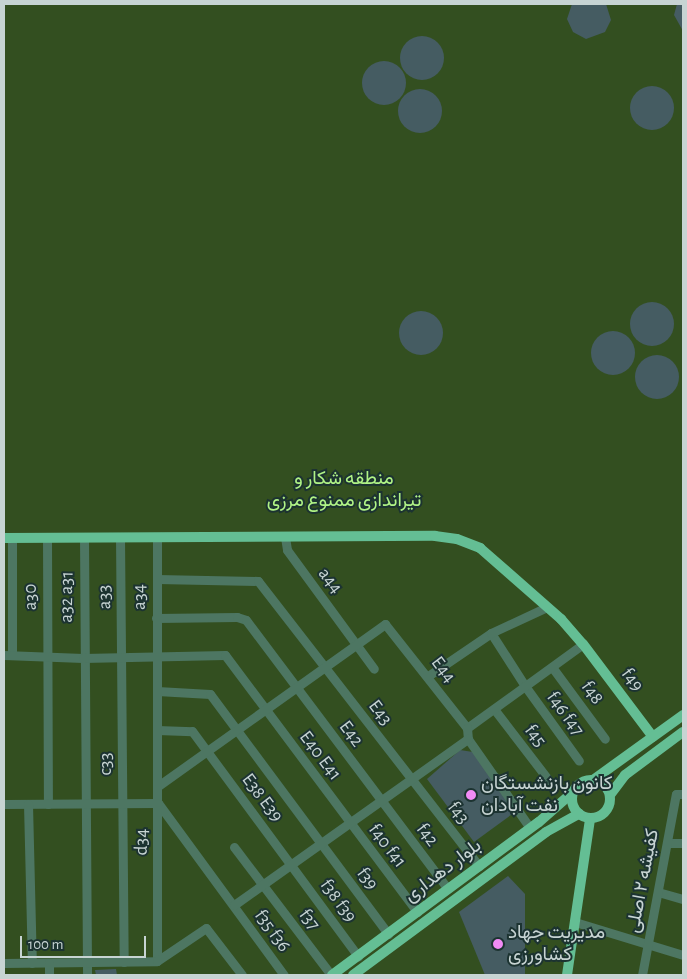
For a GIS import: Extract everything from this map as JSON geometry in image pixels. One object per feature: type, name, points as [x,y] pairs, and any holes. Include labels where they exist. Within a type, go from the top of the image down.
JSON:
[{"type":"main road","name":"f49","points":[[8,538],[435,536],[457,539],[480,548],[547,607],[584,644],[653,737]]},
{"type":"main road","points":[[683,715],[593,780],[581,783],[573,792],[572,804],[579,814],[590,819],[606,812],[610,795],[625,775],[683,732]]},
{"type":"main road","points":[[593,780],[604,784],[610,795]]},
{"type":"main road","name":"بلوار دهداری","points":[[331,975],[530,828],[573,792]]},
{"type":"main road","name":"بلوار دهداری","points":[[353,975],[546,832],[579,814]]},
{"type":"main road","points":[[570,974],[574,922],[590,819]]},
{"type":"street","name":"a30","points":[[47,537],[48,804]]},
{"type":"street","name":"a32 a31","points":[[84,537],[83,658],[87,975]]},
{"type":"street","name":"a33","points":[[120,537],[122,724]]},
{"type":"street","name":"a34","points":[[157,537],[157,730]]},
{"type":"street","name":"a44","points":[[285,537],[287,550],[374,669]]},
{"type":"street","points":[[8,538],[8,655],[83,658],[156,656]]},
{"type":"street","name":"E43","points":[[157,579],[258,581],[411,780]]},
{"type":"street","points":[[428,676],[491,633],[547,607]]},
{"type":"street","name":"E42","points":[[156,618],[237,617],[246,620],[381,801]]},
{"type":"street","name":"E44","points":[[356,642],[385,624],[428,676],[467,728]]},
{"type":"street","name":"f46 f47","points":[[491,633],[525,686],[579,761]]},
{"type":"street","points":[[158,786],[356,642]]},
{"type":"street","points":[[530,828],[468,739],[467,728],[584,644]]},
{"type":"street","name":"E40 E41","points":[[156,656],[225,655],[349,823]]},
{"type":"street","name":"f48","points":[[552,666],[605,739]]},
{"type":"street","name":"f39","points":[[157,691],[210,694],[388,934]]},
{"type":"street","name":"f45","points":[[494,709],[550,782]]},
{"type":"street","name":"c33","points":[[122,724],[124,962]]},
{"type":"street","name":"E38 E39","points":[[157,730],[192,731],[291,864]]},
{"type":"street","name":"d34","points":[[156,961],[158,882],[157,730]]},
{"type":"street","points":[[234,905],[468,739]]},
{"type":"street","name":"f43","points":[[411,780],[479,866]]},
{"type":"street","name":"کفیشه ۲ اصلی","points":[[642,975],[667,843],[680,794]]},
{"type":"street","name":"f42","points":[[381,801],[448,889]]},
{"type":"street","points":[[4,804],[85,806],[158,803]]},
{"type":"street","name":"f35 f36","points":[[158,803],[284,975]]},
{"type":"street","points":[[28,804],[32,963]]},
{"type":"street","name":"f40 f41","points":[[349,823],[417,912]]},
{"type":"street","points":[[667,843],[683,843]]},
{"type":"street","name":"f37","points":[[234,847],[331,975]]},
{"type":"street","name":"f38 f39","points":[[291,864],[358,956]]},
{"type":"street","points":[[658,892],[683,899]]},
{"type":"street","points":[[574,922],[683,955]]},
{"type":"street","points":[[4,963],[156,961],[206,928],[242,975]]},
{"type":"street","points":[[50,963],[50,975]]},
{"type":"green space","name":"منطقه شکار و تیراندازی ممنوع مرزی","points":[[4,4],[683,4],[683,975],[4,975]]},
{"type":"building","points":[[572,4],[606,4],[611,20],[605,32],[586,39],[573,32],[567,19]]},
{"type":"building","points":[[677,4],[683,4],[683,31],[674,15]]},
{"type":"building","points":[[422,36],[434,40],[440,46],[444,58],[440,70],[434,76],[422,80],[410,76],[404,70],[400,58],[404,46],[410,40]]},
{"type":"building","points":[[384,61],[396,65],[402,71],[406,83],[402,95],[396,101],[384,105],[372,101],[366,95],[362,83],[366,71],[372,65]]},
{"type":"building","points":[[652,86],[664,90],[670,96],[674,108],[670,120],[664,126],[652,130],[640,126],[634,120],[630,108],[634,96],[640,90]]},
{"type":"building","points":[[420,89],[432,93],[438,99],[442,111],[438,123],[432,129],[420,133],[408,129],[402,123],[398,111],[402,99],[408,93]]},
{"type":"building","points":[[652,302],[664,306],[670,312],[674,324],[670,336],[664,342],[652,346],[640,342],[634,336],[630,324],[634,312],[640,306]]},
{"type":"building","points":[[421,311],[433,315],[439,321],[443,333],[439,345],[433,351],[421,355],[409,351],[403,345],[399,333],[403,321],[409,315]]},
{"type":"building","points":[[613,331],[625,335],[631,341],[635,353],[631,365],[625,371],[613,375],[601,371],[595,365],[591,353],[595,341],[601,335]]},
{"type":"building","points":[[657,355],[669,359],[675,365],[679,377],[675,389],[669,395],[657,399],[645,395],[639,389],[635,377],[639,365],[645,359]]},
{"type":"building","name":"کانون بازنشستگان نفت آبادان","points":[[460,750],[473,752],[515,812],[474,842],[427,779]]},
{"type":"building","name":"مدیریت جهاد کشاورزی","points":[[508,876],[525,894],[525,975],[485,975],[459,912]]},
{"type":"building","points":[[116,969],[117,975],[96,975],[95,970]]},
{"type":"place","name":"کانون بازنشستگان نفت آبادان","points":[[471,795]]},
{"type":"place","name":"مدیریت جهاد کشاورزی","points":[[498,944]]}]
